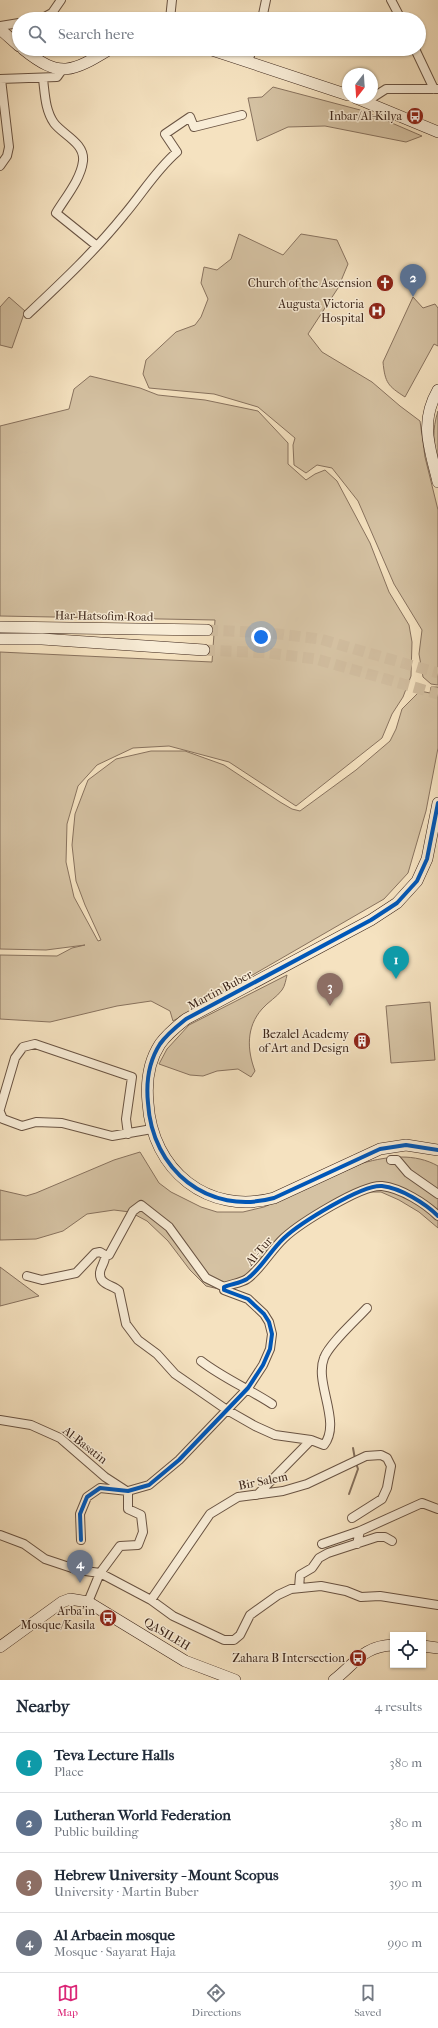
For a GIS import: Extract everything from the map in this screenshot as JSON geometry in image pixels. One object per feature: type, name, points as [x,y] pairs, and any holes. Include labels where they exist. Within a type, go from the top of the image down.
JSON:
[{"type":"street","points":[[53,12],[61,0]]},
{"type":"street","points":[[171,12],[172,0]]},
{"type":"street","points":[[263,12],[266,0]]},
{"type":"street","points":[[392,0],[398,12]]},
{"type":"street","points":[[0,27],[12,24]]},
{"type":"street","points":[[0,27],[12,39]]},
{"type":"street","points":[[32,56],[41,62],[62,70],[77,67],[97,56]]},
{"type":"street","points":[[230,56],[342,93]]},
{"type":"street","points":[[248,62],[250,56]]},
{"type":"street","points":[[378,94],[386,89],[436,89],[419,56]]},
{"type":"street","points":[[0,166],[7,156],[9,147],[0,79],[43,79],[57,77],[62,70]]},
{"type":"street","points":[[43,79],[48,110],[54,123],[80,148],[83,161],[78,176],[56,213],[97,246]]},
{"type":"street","points":[[378,103],[438,132]]},
{"type":"street","points":[[28,314],[57,288],[97,246],[144,192],[163,164],[177,152],[165,134],[190,117],[194,127],[242,115]]},
{"type":"street","points":[[438,390],[428,415],[426,428],[438,482]]},
{"type":"street","name":"Har Hatsofim Road","points":[[0,627],[207,630]]},
{"type":"street","name":"Har Hatsofim Road","points":[[0,639],[42,639],[204,650]]},
{"type":"street","name":"Martin Buber","points":[[438,803],[427,859],[416,881],[404,897],[371,920],[186,1019],[164,1038],[157,1050],[148,1076],[148,1106],[152,1129],[160,1152],[180,1177],[206,1193],[223,1199],[261,1201],[286,1194],[380,1148],[406,1145],[438,1150]]},
{"type":"street","points":[[128,1134],[126,1119],[132,1077],[35,1044],[23,1047],[15,1058],[0,1111],[3,1119],[22,1126],[53,1121],[103,1135],[112,1136],[128,1134],[152,1129]]},
{"type":"street","points":[[391,1160],[397,1160],[408,1173],[438,1194]]},
{"type":"street","name":"Al-Tur","points":[[224,1287],[245,1280],[258,1269],[282,1240],[295,1228],[369,1188],[382,1186],[394,1190],[427,1205],[438,1216]]},
{"type":"street","points":[[81,1540],[80,1514],[87,1497],[100,1488],[128,1491],[149,1485],[179,1460],[227,1410],[248,1388],[264,1365],[270,1349],[272,1334],[269,1322],[264,1314],[248,1299],[227,1293],[224,1290],[224,1287],[206,1278],[169,1227],[141,1205],[133,1211],[109,1255],[105,1256],[100,1273],[102,1282],[116,1287],[119,1291],[126,1324],[138,1340],[157,1354],[175,1374],[227,1410],[275,1435],[311,1440],[324,1445],[329,1439],[330,1429],[323,1370],[324,1358],[367,1308]]},
{"type":"street","points":[[27,1276],[42,1280],[76,1273],[95,1253],[100,1252],[105,1256]]},
{"type":"street","points":[[202,1361],[216,1373],[248,1388],[272,1404]]},
{"type":"street","name":"Al-Basatin","points":[[0,1420],[31,1425],[60,1438],[105,1477],[128,1491]]},
{"type":"street","points":[[257,1494],[311,1440]]},
{"type":"street","name":"Bir Salem","points":[[151,1600],[210,1514],[238,1497],[283,1491],[307,1484],[351,1462],[366,1456],[381,1454],[387,1458],[391,1466],[387,1488],[382,1499],[352,1518]]},
{"type":"street","points":[[0,1647],[62,1602],[70,1599],[88,1602],[100,1573],[120,1546],[138,1545],[143,1532],[141,1515],[128,1509],[128,1491]]},
{"type":"street","points":[[322,1544],[360,1531],[422,1503],[438,1509]]},
{"type":"street","points":[[357,1544],[360,1531]]},
{"type":"street","points":[[0,1535],[24,1544],[45,1559],[78,1570],[100,1573],[151,1600],[173,1616],[224,1640],[234,1640],[240,1635],[250,1615],[262,1605],[291,1589],[321,1586],[346,1591],[361,1597],[380,1596],[438,1605]]},
{"type":"street","points":[[299,1588],[300,1575],[312,1568],[319,1558],[341,1548],[377,1537],[385,1537],[392,1541]]},
{"type":"street","name":"QASILEH","points":[[88,1602],[185,1661],[236,1680]]},
{"type":"street","points":[[334,1680],[360,1656],[371,1649],[390,1646]]},
{"type":"street","points":[[426,1646],[438,1648]]},
{"type":"shaded area","points":[[273,87],[364,111],[422,136],[406,142],[325,126],[288,127],[257,141],[248,98],[262,97]]},
{"type":"shaded area","points":[[239,234],[283,255],[301,234],[337,240],[348,264],[338,288],[308,334],[322,352],[372,382],[420,421],[425,457],[438,510],[438,685],[431,684],[423,677],[419,654],[422,630],[394,584],[358,501],[332,468],[317,465],[306,473],[294,465],[293,445],[295,438],[258,407],[214,394],[149,388],[143,374],[146,360],[176,332],[195,325],[201,317],[208,299],[201,283],[204,267],[217,270],[231,259]]},
{"type":"shaded area","points":[[9,297],[25,311],[12,348],[0,345],[0,307]]},
{"type":"shaded area","points":[[413,297],[423,308],[435,304],[438,308],[438,346],[434,344],[405,397],[388,383],[383,362]]},
{"type":"shaded area","points":[[90,376],[140,388],[158,395],[205,400],[258,411],[288,443],[288,464],[306,480],[325,470],[337,481],[370,543],[389,592],[409,625],[412,642],[411,676],[403,697],[392,714],[382,738],[296,806],[229,762],[169,746],[133,748],[97,765],[78,786],[67,824],[66,862],[74,897],[98,941],[101,940],[76,881],[72,845],[75,814],[88,780],[116,759],[151,751],[185,751],[224,765],[280,802],[292,809],[300,811],[356,770],[390,741],[396,729],[402,709],[420,691],[430,693],[431,687],[438,687],[438,748],[426,811],[408,873],[384,899],[173,1021],[170,1011],[151,1001],[117,1006],[50,1022],[0,1019],[0,955],[57,956],[72,948],[85,945],[46,950],[0,949],[0,652],[212,662],[215,620],[0,616],[0,426],[69,409],[74,389]]},
{"type":"shaded area","points":[[438,411],[438,463],[434,437]]},
{"type":"shaded area","points":[[287,975],[285,985],[282,990],[262,1009],[253,1023],[249,1047],[255,1071],[251,1077],[238,1069],[217,1071],[203,1076],[190,1075],[159,1064],[167,1049],[189,1025]]},
{"type":"shaded area","points":[[430,1002],[435,1060],[391,1063],[386,1006]]},
{"type":"shaded area","points":[[140,1152],[159,1183],[171,1192],[201,1207],[217,1212],[243,1212],[264,1207],[363,1163],[392,1157],[411,1157],[420,1159],[438,1166],[438,1228],[419,1212],[399,1200],[381,1192],[367,1192],[344,1201],[280,1239],[249,1275],[219,1289],[206,1286],[190,1270],[168,1241],[147,1221],[130,1212],[114,1210],[87,1214],[63,1231],[36,1239],[0,1240],[0,1190],[26,1196],[114,1160]]},
{"type":"shaded area","points":[[0,1267],[39,1296],[0,1306]]},
{"type":"waterway","points":[[353,1448],[355,1459]]},
{"type":"waterway","points":[[349,1494],[358,1469],[356,1463]]},
{"type":"tunnel","points":[[207,630],[270,633],[320,639],[438,673]]},
{"type":"tunnel","points":[[204,650],[269,653],[316,659],[438,694]]},
{"type":"cycle path","points":[[438,803],[427,859],[417,881],[397,903],[371,920],[186,1019],[166,1037],[156,1051],[149,1072],[147,1088],[152,1127],[160,1149],[172,1167],[188,1182],[206,1194],[227,1200],[250,1202],[274,1198],[380,1149],[406,1145],[438,1150]]},
{"type":"cycle path","points":[[81,1540],[80,1514],[87,1497],[100,1488],[128,1491],[149,1485],[179,1460],[248,1388],[263,1365],[270,1349],[272,1334],[269,1322],[264,1314],[248,1299],[224,1290],[224,1287],[247,1279],[257,1270],[284,1238],[316,1215],[360,1191],[373,1187],[389,1187],[405,1193],[438,1216]]},
{"type":"place","name":"Inbar/Al-Kilya","points":[[415,116]]},
{"type":"place","name":"Church of the Ascension","points":[[385,283]]},
{"type":"place","name":"Lutheran World Federation","points":[[413,297]]},
{"type":"place","name":"Augusta Victoria Hospital","points":[[377,311]]},
{"type":"place","name":"Teva Lecture Halls","points":[[396,979]]},
{"type":"place","name":"Hebrew University - Mount Scopus","points":[[330,1006]]},
{"type":"place","name":"Bezalel Academy of Art and Design","points":[[362,1041]]},
{"type":"place","name":"Al Arbaein mosque","points":[[80,1583]]},
{"type":"place","name":"Arba'in Mosque/Kasila","points":[[108,1618]]},
{"type":"place","name":"Zahara B Intersection","points":[[358,1658]]}]
